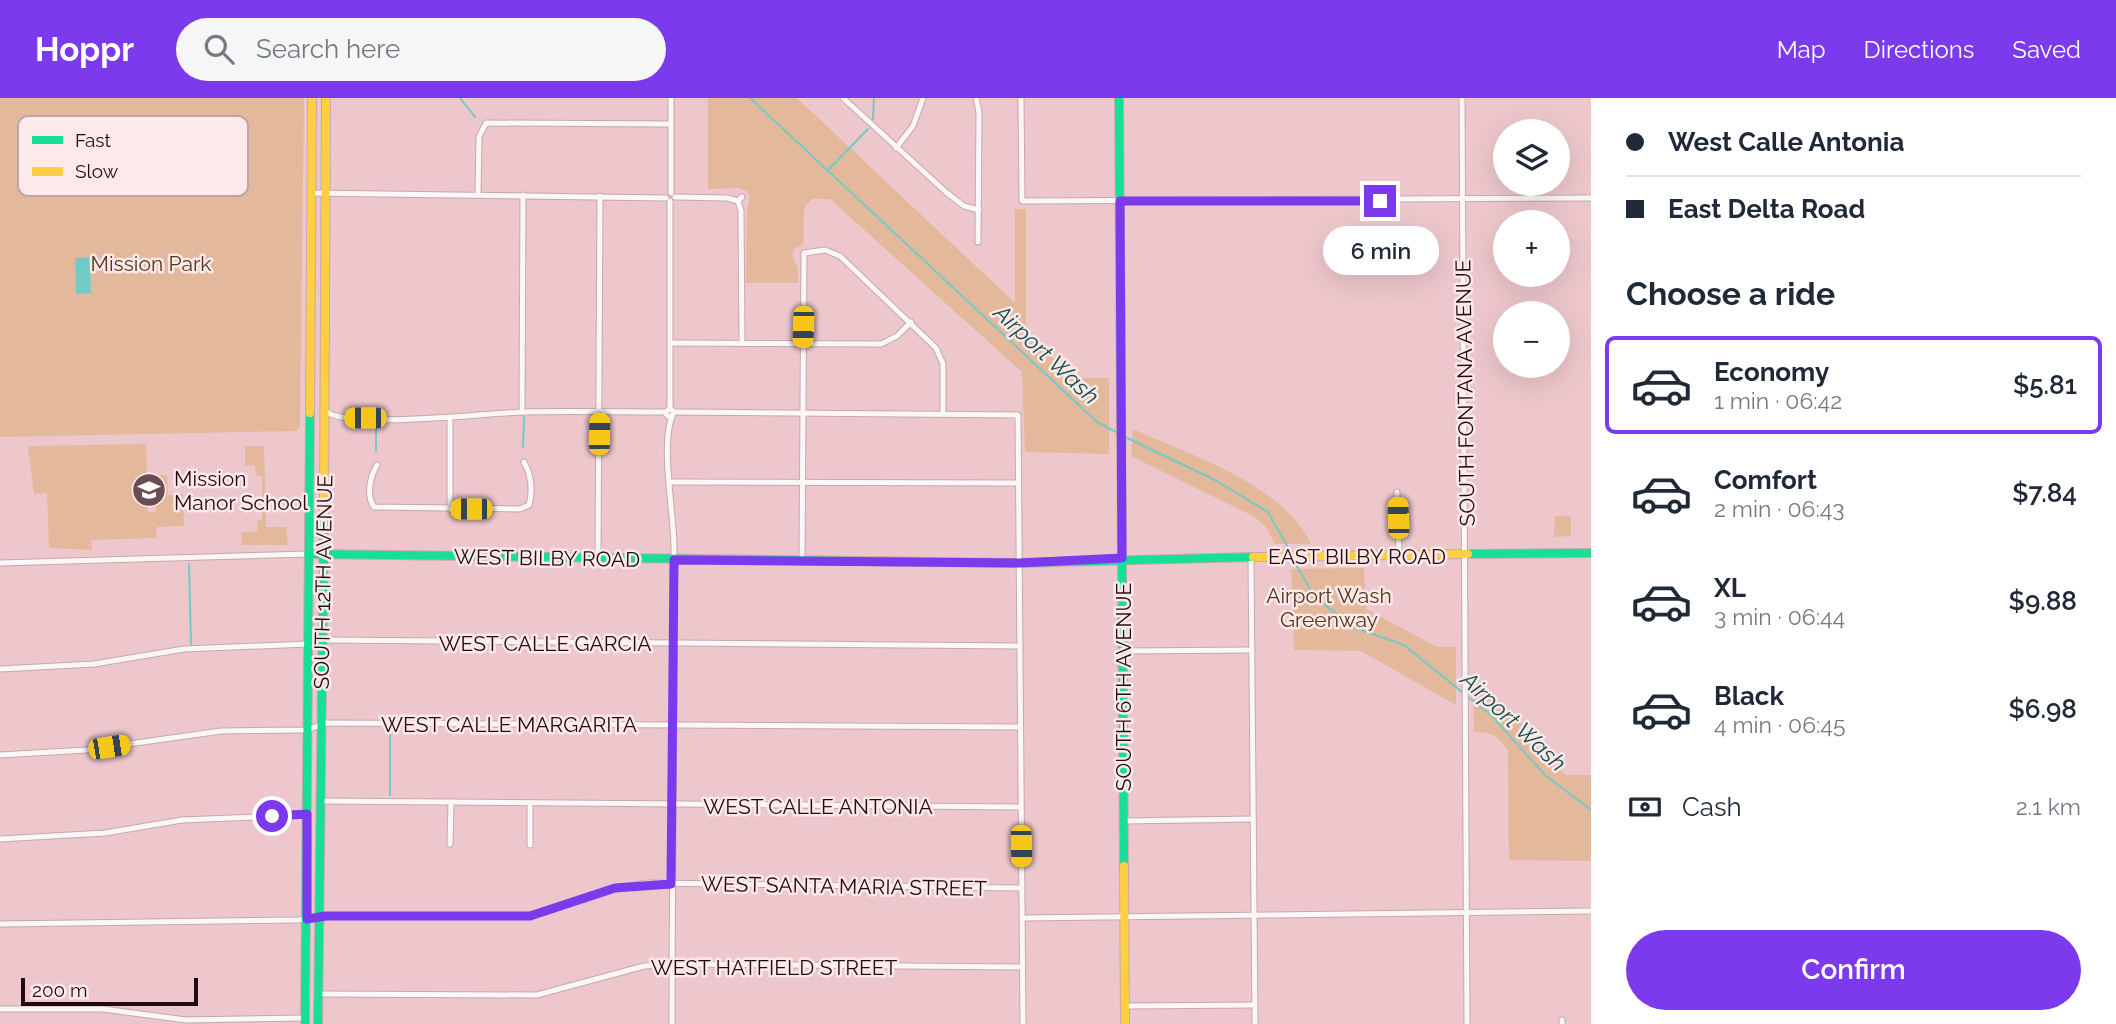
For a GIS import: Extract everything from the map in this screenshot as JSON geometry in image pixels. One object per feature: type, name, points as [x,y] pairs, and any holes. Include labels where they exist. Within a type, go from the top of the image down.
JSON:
[{"type":"street","name":"SOUTH 12TH AVENUE","points":[[305,1021],[312,98]]},
{"type":"street","name":"SOUTH 12TH AVENUE","points":[[318,1024],[320,723],[325,554],[326,98]]},
{"type":"street","points":[[671,98],[669,482],[674,560],[672,1024]]},
{"type":"street","points":[[843,98],[964,206],[979,210]]},
{"type":"street","points":[[896,148],[913,127],[923,98]]},
{"type":"street","points":[[976,98],[979,112],[978,242]]},
{"type":"street","points":[[1021,98],[1022,201],[1591,198]]},
{"type":"street","name":"SOUTH 6TH AVENUE","points":[[1119,98],[1125,1024]]},
{"type":"street","name":"SOUTH FONTANA AVENUE","points":[[1462,98],[1467,1024]]},
{"type":"street","points":[[478,195],[481,123],[670,124]]},
{"type":"street","points":[[310,193],[739,199],[742,343]]},
{"type":"street","points":[[522,412],[523,195]]},
{"type":"street","points":[[598,559],[600,196]]},
{"type":"street","points":[[802,561],[802,254],[825,250],[840,256],[911,321],[941,355],[943,414]]},
{"type":"street","points":[[671,343],[881,344],[897,336],[911,321]]},
{"type":"street","points":[[324,409],[341,418]]},
{"type":"street","points":[[325,447],[331,421],[341,418],[450,419],[522,412],[599,411],[1018,415],[1023,1024]]},
{"type":"street","points":[[450,419],[450,509]]},
{"type":"street","points":[[308,433],[325,432]]},
{"type":"street","points":[[377,465],[370,490],[370,502],[374,507],[520,509],[529,508],[530,498],[530,473],[524,462]]},
{"type":"street","points":[[669,482],[1018,483]]},
{"type":"street","points":[[1397,492],[1399,555]]},
{"type":"street","points":[[0,563],[308,554]]},
{"type":"street","name":"WEST BILBY ROAD","points":[[308,554],[1019,563],[1122,558]]},
{"type":"street","name":"EAST BILBY ROAD","points":[[1122,558],[1591,554]]},
{"type":"street","points":[[1251,557],[1255,1024]]},
{"type":"street","name":"WEST CALLE GARCIA","points":[[322,640],[1020,646]]},
{"type":"street","points":[[0,669],[94,664],[184,649],[308,644]]},
{"type":"street","points":[[1123,651],[1252,650]]},
{"type":"street","name":"WEST CALLE MARGARITA","points":[[0,755],[86,751],[221,731],[307,730],[320,723],[1020,727]]},
{"type":"street","name":"WEST CALLE ANTONIA","points":[[320,801],[1021,807]]},
{"type":"street","points":[[450,844],[451,802]]},
{"type":"street","points":[[530,803],[530,845]]},
{"type":"street","points":[[0,839],[79,836],[199,818],[307,814]]},
{"type":"street","points":[[1123,821],[1253,819]]},
{"type":"street","name":"WEST SANTA MARIA STREET","points":[[0,924],[307,919],[319,916],[530,916],[615,888],[671,884],[1022,888]]},
{"type":"street","points":[[1022,918],[1591,911]]},
{"type":"street","name":"WEST HATFIELD STREET","points":[[319,994],[537,995],[644,966],[672,964],[1023,967]]},
{"type":"street","points":[[1125,1006],[1255,1005]]},
{"type":"street","points":[[0,1009],[103,1009],[185,1020],[305,1021]]},
{"type":"green space","name":"Mission Park","points":[[0,98],[304,98],[300,427],[296,431],[0,437]]},
{"type":"green space","points":[[708,98],[797,98],[1015,303],[1015,209],[1026,209],[1026,332],[1073,378],[1109,378],[1109,454],[1025,452],[1022,372],[830,199],[812,199],[804,208],[803,244],[795,248],[792,256],[798,268],[798,283],[746,283],[747,210],[750,198],[747,191],[738,188],[708,189]]},
{"type":"green space","name":"Airport Wash Greenway","points":[[1133,429],[1207,461],[1257,488],[1279,504],[1297,523],[1311,544],[1275,544],[1266,527],[1255,517],[1131,456]]},
{"type":"green space","points":[[146,444],[148,512],[156,512],[154,476],[167,475],[168,495],[183,494],[184,526],[157,527],[156,538],[91,540],[92,550],[49,548],[47,493],[34,494],[28,446]]},
{"type":"green space","points":[[245,446],[264,446],[266,527],[286,527],[288,545],[242,545],[241,532],[257,532],[257,521],[262,520],[262,476],[256,476],[255,465],[245,466]]},
{"type":"green space","points":[[1555,516],[1571,516],[1571,536],[1554,537]]},
{"type":"green space","name":"Airport Wash Greenway","points":[[1364,568],[1366,609],[1437,647],[1456,647],[1456,705],[1361,651],[1294,650],[1291,569]]},
{"type":"green space","points":[[1473,680],[1515,714],[1540,752],[1566,775],[1591,775],[1591,861],[1509,860],[1508,751],[1494,736],[1474,732]]},
{"type":"water","points":[[90,257],[91,293],[76,294],[75,258]]},
{"type":"waterway","points":[[460,98],[475,117]]},
{"type":"waterway","name":"Airport Wash","points":[[750,98],[1097,422],[1118,433]]},
{"type":"waterway","points":[[873,119],[874,98]]},
{"type":"waterway","points":[[828,170],[868,129]]},
{"type":"waterway","points":[[523,447],[524,417]]},
{"type":"waterway","points":[[376,426],[376,451]]},
{"type":"waterway","name":"Airport Wash","points":[[1123,436],[1215,480],[1268,512],[1291,553]]},
{"type":"waterway","name":"Airport Wash","points":[[1293,559],[1314,596],[1353,627],[1404,645],[1462,692]]},
{"type":"waterway","points":[[189,564],[191,645]]},
{"type":"waterway","name":"Airport Wash","points":[[1467,696],[1491,715],[1545,775],[1591,810]]},
{"type":"waterway","points":[[390,728],[390,795]]},
{"type":"traffic: fast","points":[[1119,98],[1124,866]]},
{"type":"traffic: fast","points":[[305,1024],[310,413]]},
{"type":"traffic: fast","points":[[318,1024],[324,512]]},
{"type":"traffic: fast","points":[[1468,554],[1591,553]]},
{"type":"traffic: fast","points":[[308,554],[1019,563],[1253,557]]},
{"type":"traffic: slow","points":[[310,413],[312,98]]},
{"type":"traffic: slow","points":[[324,512],[326,98]]},
{"type":"traffic: slow","points":[[1253,557],[1468,554]]},
{"type":"traffic: slow","points":[[1124,866],[1125,1024]]},
{"type":"place","name":"Mission Manor School","points":[[149,490]]},
{"type":"route","points":[[272,816],[307,814],[307,919],[319,916],[530,916],[615,888],[649,883],[671,884],[674,560],[1019,563],[1122,558],[1120,201],[1380,201]]}]
